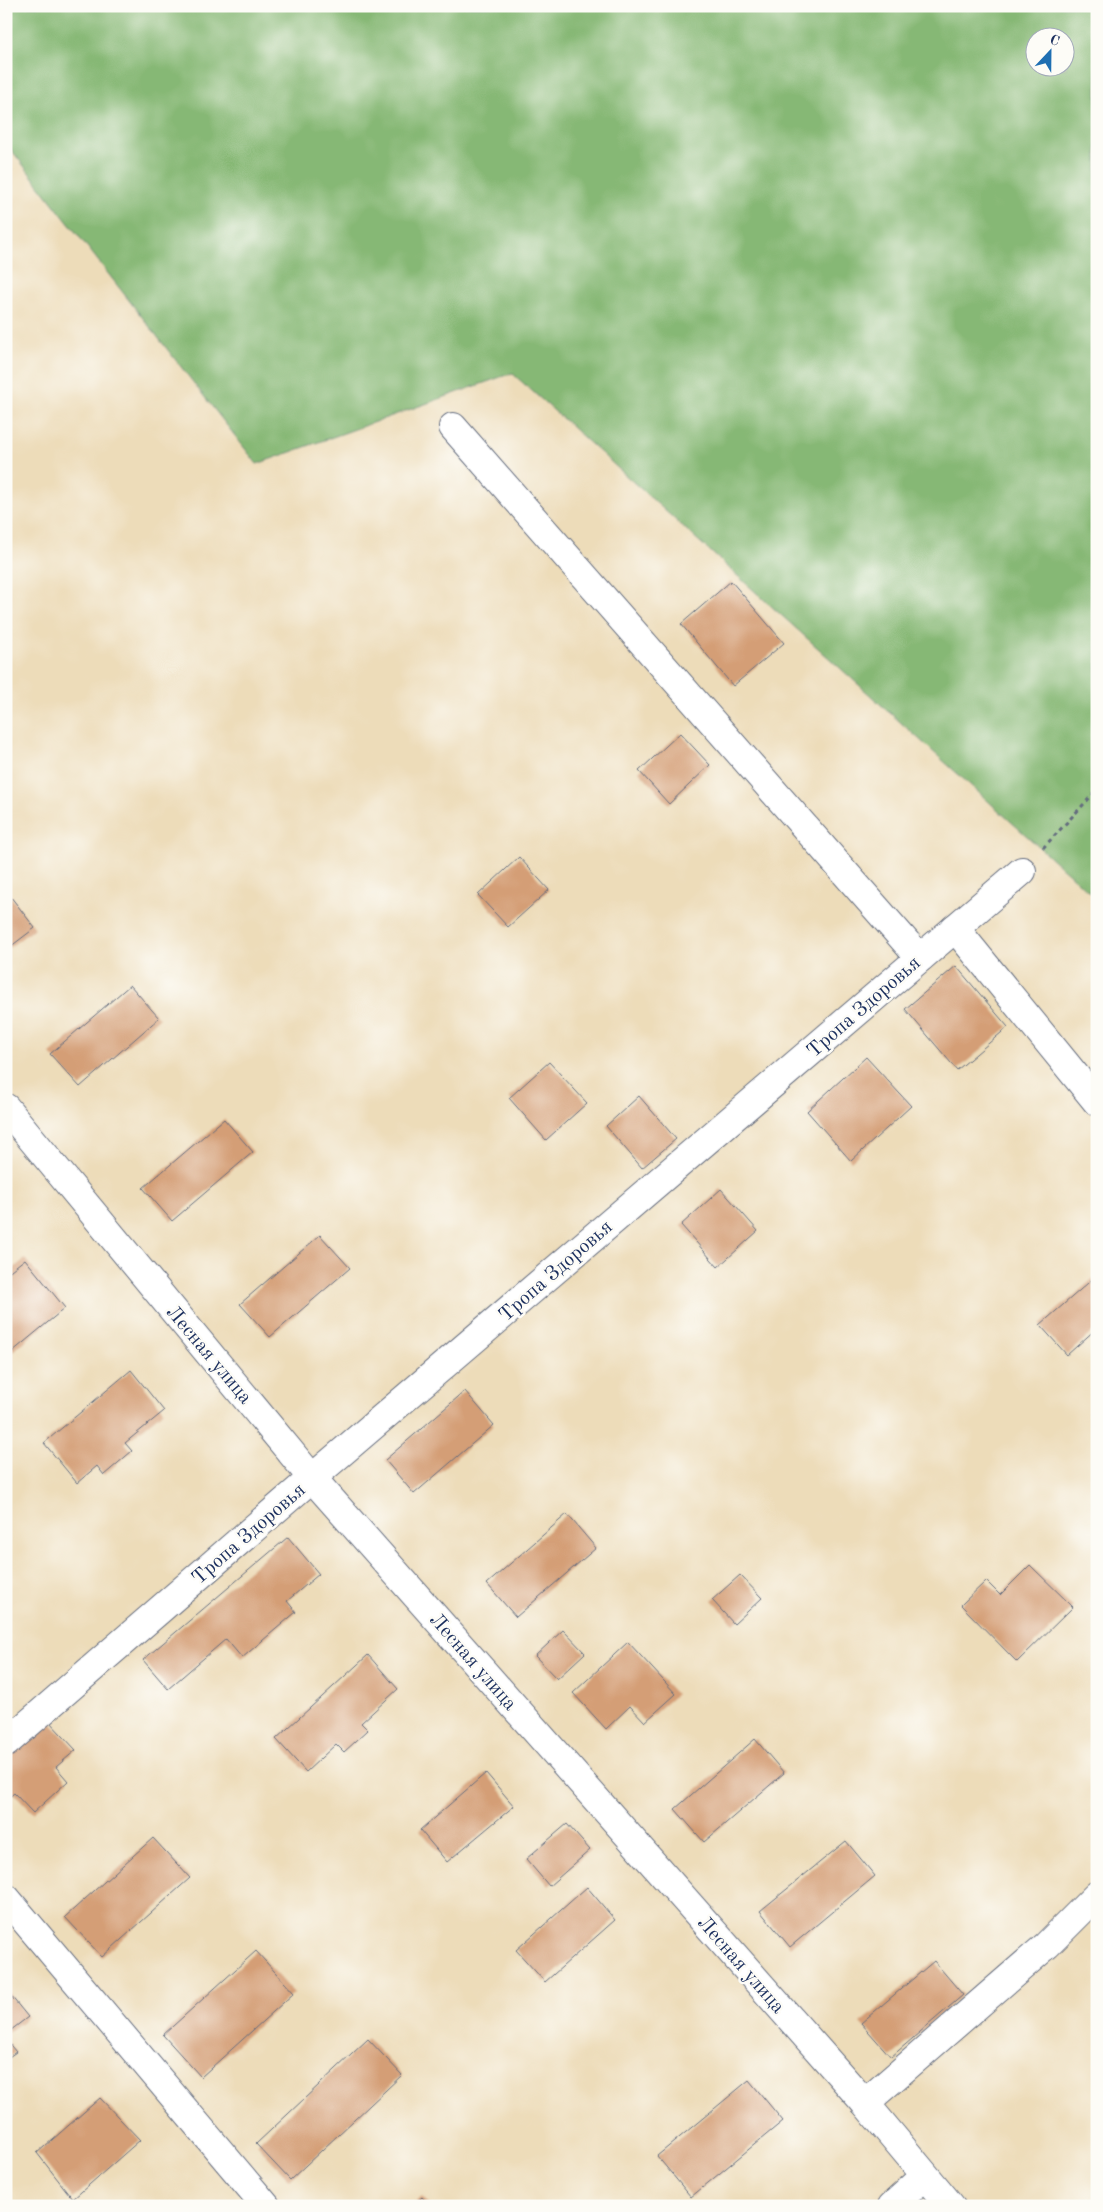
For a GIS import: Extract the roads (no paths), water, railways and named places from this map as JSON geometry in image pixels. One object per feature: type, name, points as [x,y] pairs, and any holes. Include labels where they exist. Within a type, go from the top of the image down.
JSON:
[{"type":"street","points":[[453,428],[920,958]]},
{"type":"street","name":"Тропа Здоровья","points":[[6,1743],[312,1478],[1022,871]]},
{"type":"street","points":[[955,928],[1097,1102]]},
{"type":"street","name":"Лесная улица","points":[[6,1108],[312,1478],[865,2103],[951,2206]]},
{"type":"street","points":[[865,2103],[1048,1945],[1097,1895]]},
{"type":"street","points":[[6,1898],[266,2206]]},
{"type":"street","points":[[892,2206],[925,2176]]}]
